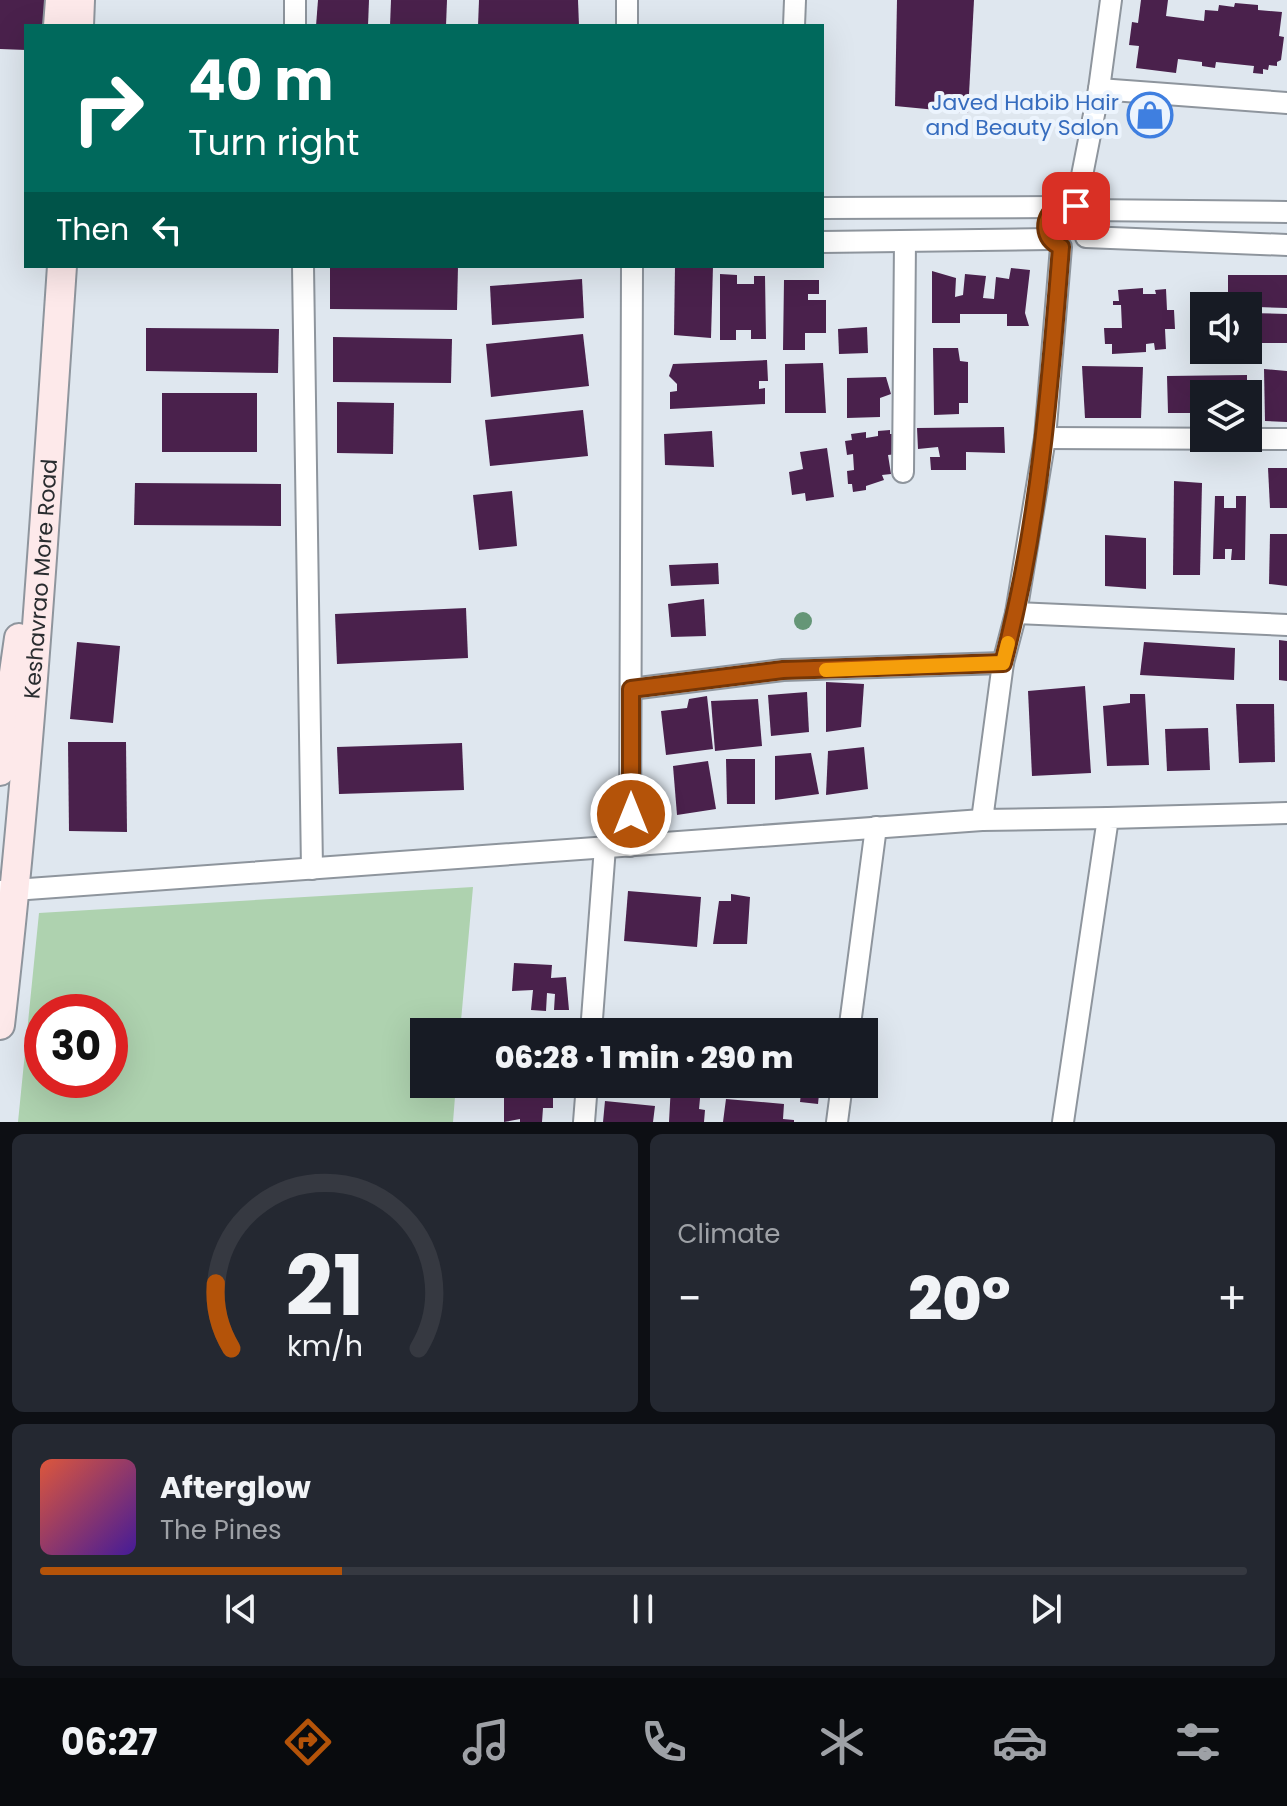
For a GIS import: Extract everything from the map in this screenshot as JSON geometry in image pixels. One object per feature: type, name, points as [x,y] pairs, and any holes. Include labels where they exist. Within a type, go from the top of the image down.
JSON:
[{"type":"street","points":[[58,24],[60,0]]},
{"type":"street","points":[[79,24],[80,0]]},
{"type":"street","points":[[295,0],[295,24]]},
{"type":"street","points":[[627,0],[627,24]]},
{"type":"street","points":[[794,24],[795,0]]},
{"type":"street","points":[[1072,208],[1099,89],[1111,0]]},
{"type":"street","points":[[1099,89],[1287,103]]},
{"type":"street","points":[[824,208],[1287,212]]},
{"type":"street","points":[[824,242],[1055,243],[1075,246],[1086,237],[1089,223],[1072,208]]},
{"type":"street","points":[[982,820],[1003,663],[1016,613],[1045,438],[1055,243],[1046,223],[1049,214],[1072,208]]},
{"type":"street","points":[[1086,237],[1287,245]]},
{"type":"street","points":[[903,472],[905,241]]},
{"type":"street","points":[[0,771],[19,638],[43,268]]},
{"type":"street","name":"Keshavrao More Road","points":[[0,1025],[8,891],[41,588],[62,268]]},
{"type":"street","points":[[303,268],[312,869]]},
{"type":"street","points":[[630,846],[632,268]]},
{"type":"street","points":[[1045,438],[1287,439]]},
{"type":"street","points":[[1016,613],[1287,625]]},
{"type":"street","points":[[631,689],[783,670],[1003,663]]},
{"type":"street","points":[[8,891],[982,820],[1287,813]]},
{"type":"street","points":[[1063,1122],[1108,818]]},
{"type":"street","points":[[851,1018],[876,827]]},
{"type":"street","points":[[592,1018],[605,847]]},
{"type":"street","points":[[584,1122],[586,1098]]},
{"type":"street","points":[[837,1122],[840,1098]]},
{"type":"green space","points":[[473,887],[461,1018],[410,1018],[410,1098],[455,1098],[453,1122],[18,1122],[24,1062],[24,1098],[128,1098],[128,994],[31,994],[39,913]]},
{"type":"building","points":[[0,0],[47,0],[46,24],[24,24],[24,50],[0,49]]},
{"type":"building","points":[[318,0],[369,0],[368,24],[316,24]]},
{"type":"building","points":[[391,0],[447,0],[446,24],[390,24]]},
{"type":"building","points":[[479,0],[578,0],[579,24],[478,24]]},
{"type":"building","points":[[897,0],[974,0],[968,113],[895,106]]},
{"type":"building","points":[[1141,0],[1168,0],[1166,16],[1204,21],[1205,10],[1218,11],[1219,5],[1234,7],[1235,3],[1258,5],[1258,10],[1282,12],[1279,36],[1284,37],[1281,60],[1277,66],[1269,65],[1268,70],[1263,69],[1263,74],[1253,73],[1254,66],[1216,62],[1215,68],[1202,66],[1202,62],[1178,59],[1176,73],[1136,68],[1139,46],[1129,45],[1132,22],[1138,23]]},
{"type":"building","points":[[330,268],[458,268],[457,310],[330,309]]},
{"type":"building","points":[[675,268],[713,268],[711,338],[674,335]]},
{"type":"building","points":[[1011,268],[1030,270],[1025,313],[1029,326],[1007,326],[1007,314],[960,314],[960,323],[932,323],[932,271],[956,278],[955,297],[963,295],[965,274],[986,276],[983,298],[994,299],[996,277],[1009,279]]},
{"type":"building","points":[[720,274],[737,275],[737,284],[754,284],[754,276],[765,276],[766,339],[751,339],[751,330],[736,330],[736,340],[720,340]]},
{"type":"building","points":[[1228,275],[1287,275],[1287,308],[1262,307],[1262,292],[1228,292]]},
{"type":"building","points":[[582,279],[584,318],[492,325],[490,286]]},
{"type":"building","points":[[784,280],[819,280],[819,294],[808,294],[808,300],[826,300],[826,333],[805,333],[805,350],[783,350]]},
{"type":"building","points":[[1143,288],[1143,294],[1156,294],[1155,290],[1166,289],[1167,310],[1174,310],[1175,329],[1165,329],[1166,349],[1155,350],[1154,343],[1146,344],[1146,352],[1112,354],[1112,344],[1105,344],[1104,328],[1122,328],[1121,305],[1113,305],[1113,301],[1119,301],[1118,290]]},
{"type":"building","points":[[1262,313],[1287,314],[1287,343],[1262,343]]},
{"type":"building","points":[[867,327],[868,353],[839,354],[838,329]]},
{"type":"building","points":[[146,328],[279,329],[278,373],[146,371]]},
{"type":"building","points":[[583,334],[589,386],[491,397],[486,344]]},
{"type":"building","points":[[333,337],[452,339],[451,383],[333,382]]},
{"type":"building","points":[[933,348],[958,348],[960,361],[968,362],[968,403],[959,403],[959,414],[934,415]]},
{"type":"building","points":[[767,360],[768,381],[759,381],[759,389],[765,388],[765,404],[670,409],[670,392],[677,391],[677,384],[669,376],[673,364]]},
{"type":"building","points":[[823,363],[826,413],[785,413],[785,364]]},
{"type":"building","points":[[1082,366],[1143,367],[1141,418],[1085,418]]},
{"type":"building","points":[[1264,369],[1287,371],[1287,422],[1265,421]]},
{"type":"building","points":[[1247,375],[1247,380],[1190,380],[1190,413],[1168,413],[1167,376]]},
{"type":"building","points":[[886,377],[891,394],[880,398],[880,417],[847,418],[847,378]]},
{"type":"building","points":[[162,393],[257,393],[257,452],[162,452]]},
{"type":"building","points":[[337,402],[394,403],[393,454],[337,453]]},
{"type":"building","points":[[583,410],[588,456],[490,466],[485,420]]},
{"type":"building","points":[[1004,427],[1005,453],[966,452],[966,470],[931,470],[930,457],[940,457],[938,447],[918,449],[917,428]]},
{"type":"building","points":[[890,430],[890,434],[894,434],[897,454],[888,455],[891,474],[882,475],[884,480],[866,486],[866,490],[853,492],[852,484],[848,484],[847,471],[854,470],[853,454],[847,455],[845,441],[852,440],[851,434],[866,432],[866,438],[878,436],[878,431]]},
{"type":"building","points":[[712,431],[714,467],[665,465],[664,434]]},
{"type":"building","points":[[827,448],[834,497],[806,501],[805,493],[792,495],[789,472],[803,469],[800,452]]},
{"type":"building","points":[[1268,468],[1287,468],[1287,508],[1270,508]]},
{"type":"building","points":[[1174,481],[1202,483],[1200,575],[1173,575]]},
{"type":"building","points":[[135,483],[281,484],[281,526],[134,525]]},
{"type":"building","points":[[512,491],[517,546],[479,550],[473,495]]},
{"type":"building","points":[[1215,496],[1224,496],[1224,508],[1236,508],[1236,496],[1246,496],[1245,560],[1231,560],[1232,549],[1225,549],[1225,559],[1213,559]]},
{"type":"building","points":[[1270,534],[1287,534],[1287,586],[1269,584]]},
{"type":"building","points":[[1105,535],[1146,538],[1146,589],[1105,586]]},
{"type":"building","points":[[718,563],[719,584],[671,586],[669,565]]},
{"type":"building","points":[[704,599],[706,636],[671,637],[668,604]]},
{"type":"building","points":[[466,608],[468,658],[337,664],[335,614]]},
{"type":"building","points":[[1279,640],[1287,641],[1287,681],[1279,680]]},
{"type":"building","points":[[77,642],[120,646],[113,723],[70,719]]},
{"type":"building","points":[[1144,642],[1235,648],[1234,680],[1140,675]]},
{"type":"building","points":[[826,682],[864,684],[861,727],[826,732]]},
{"type":"building","points":[[1085,686],[1091,773],[1032,776],[1028,691]]},
{"type":"building","points":[[807,692],[809,732],[771,736],[768,695]]},
{"type":"building","points":[[1130,694],[1145,694],[1149,765],[1107,766],[1103,706],[1130,703]]},
{"type":"building","points":[[707,696],[713,749],[666,755],[661,711],[687,708],[689,699]]},
{"type":"building","points":[[758,699],[762,746],[715,751],[711,701]]},
{"type":"building","points":[[1236,704],[1274,704],[1275,762],[1239,763]]},
{"type":"building","points":[[1208,728],[1210,770],[1167,771],[1165,729]]},
{"type":"building","points":[[68,742],[126,742],[127,832],[69,831]]},
{"type":"building","points":[[462,743],[464,790],[339,794],[337,747]]},
{"type":"building","points":[[864,747],[868,789],[826,795],[828,751]]},
{"type":"building","points":[[811,753],[819,794],[775,800],[775,756]]},
{"type":"building","points":[[726,759],[755,759],[755,804],[727,804]]},
{"type":"building","points":[[708,761],[716,809],[677,815],[673,766]]},
{"type":"building","points":[[628,891],[701,897],[697,947],[624,941]]},
{"type":"building","points":[[731,894],[750,897],[747,944],[713,944],[719,901],[731,901]]},
{"type":"building","points":[[514,963],[552,965],[551,978],[566,977],[569,1010],[554,1010],[555,994],[547,993],[546,1011],[531,1010],[533,990],[512,991]]},
{"type":"building","points":[[504,1098],[553,1098],[553,1108],[543,1108],[542,1122],[520,1122],[520,1119],[504,1122]]},
{"type":"building","points":[[670,1098],[700,1098],[699,1109],[705,1110],[704,1122],[669,1122]]},
{"type":"building","points":[[800,1098],[819,1098],[818,1104],[800,1102]]},
{"type":"building","points":[[726,1099],[784,1104],[783,1119],[794,1122],[723,1122]]},
{"type":"building","points":[[605,1101],[655,1106],[653,1122],[603,1122]]},
{"type":"slow traffic","points":[[826,670],[1003,663],[1008,643]]},
{"type":"place","name":"Javed Habib Hair and Beauty Salon","points":[[1150,115]]},
{"type":"route","points":[[631,814],[631,689],[783,670],[1003,663],[1016,613],[1045,438],[1061,247],[1050,239],[1046,223],[1049,214],[1057,207],[1076,206]]}]
